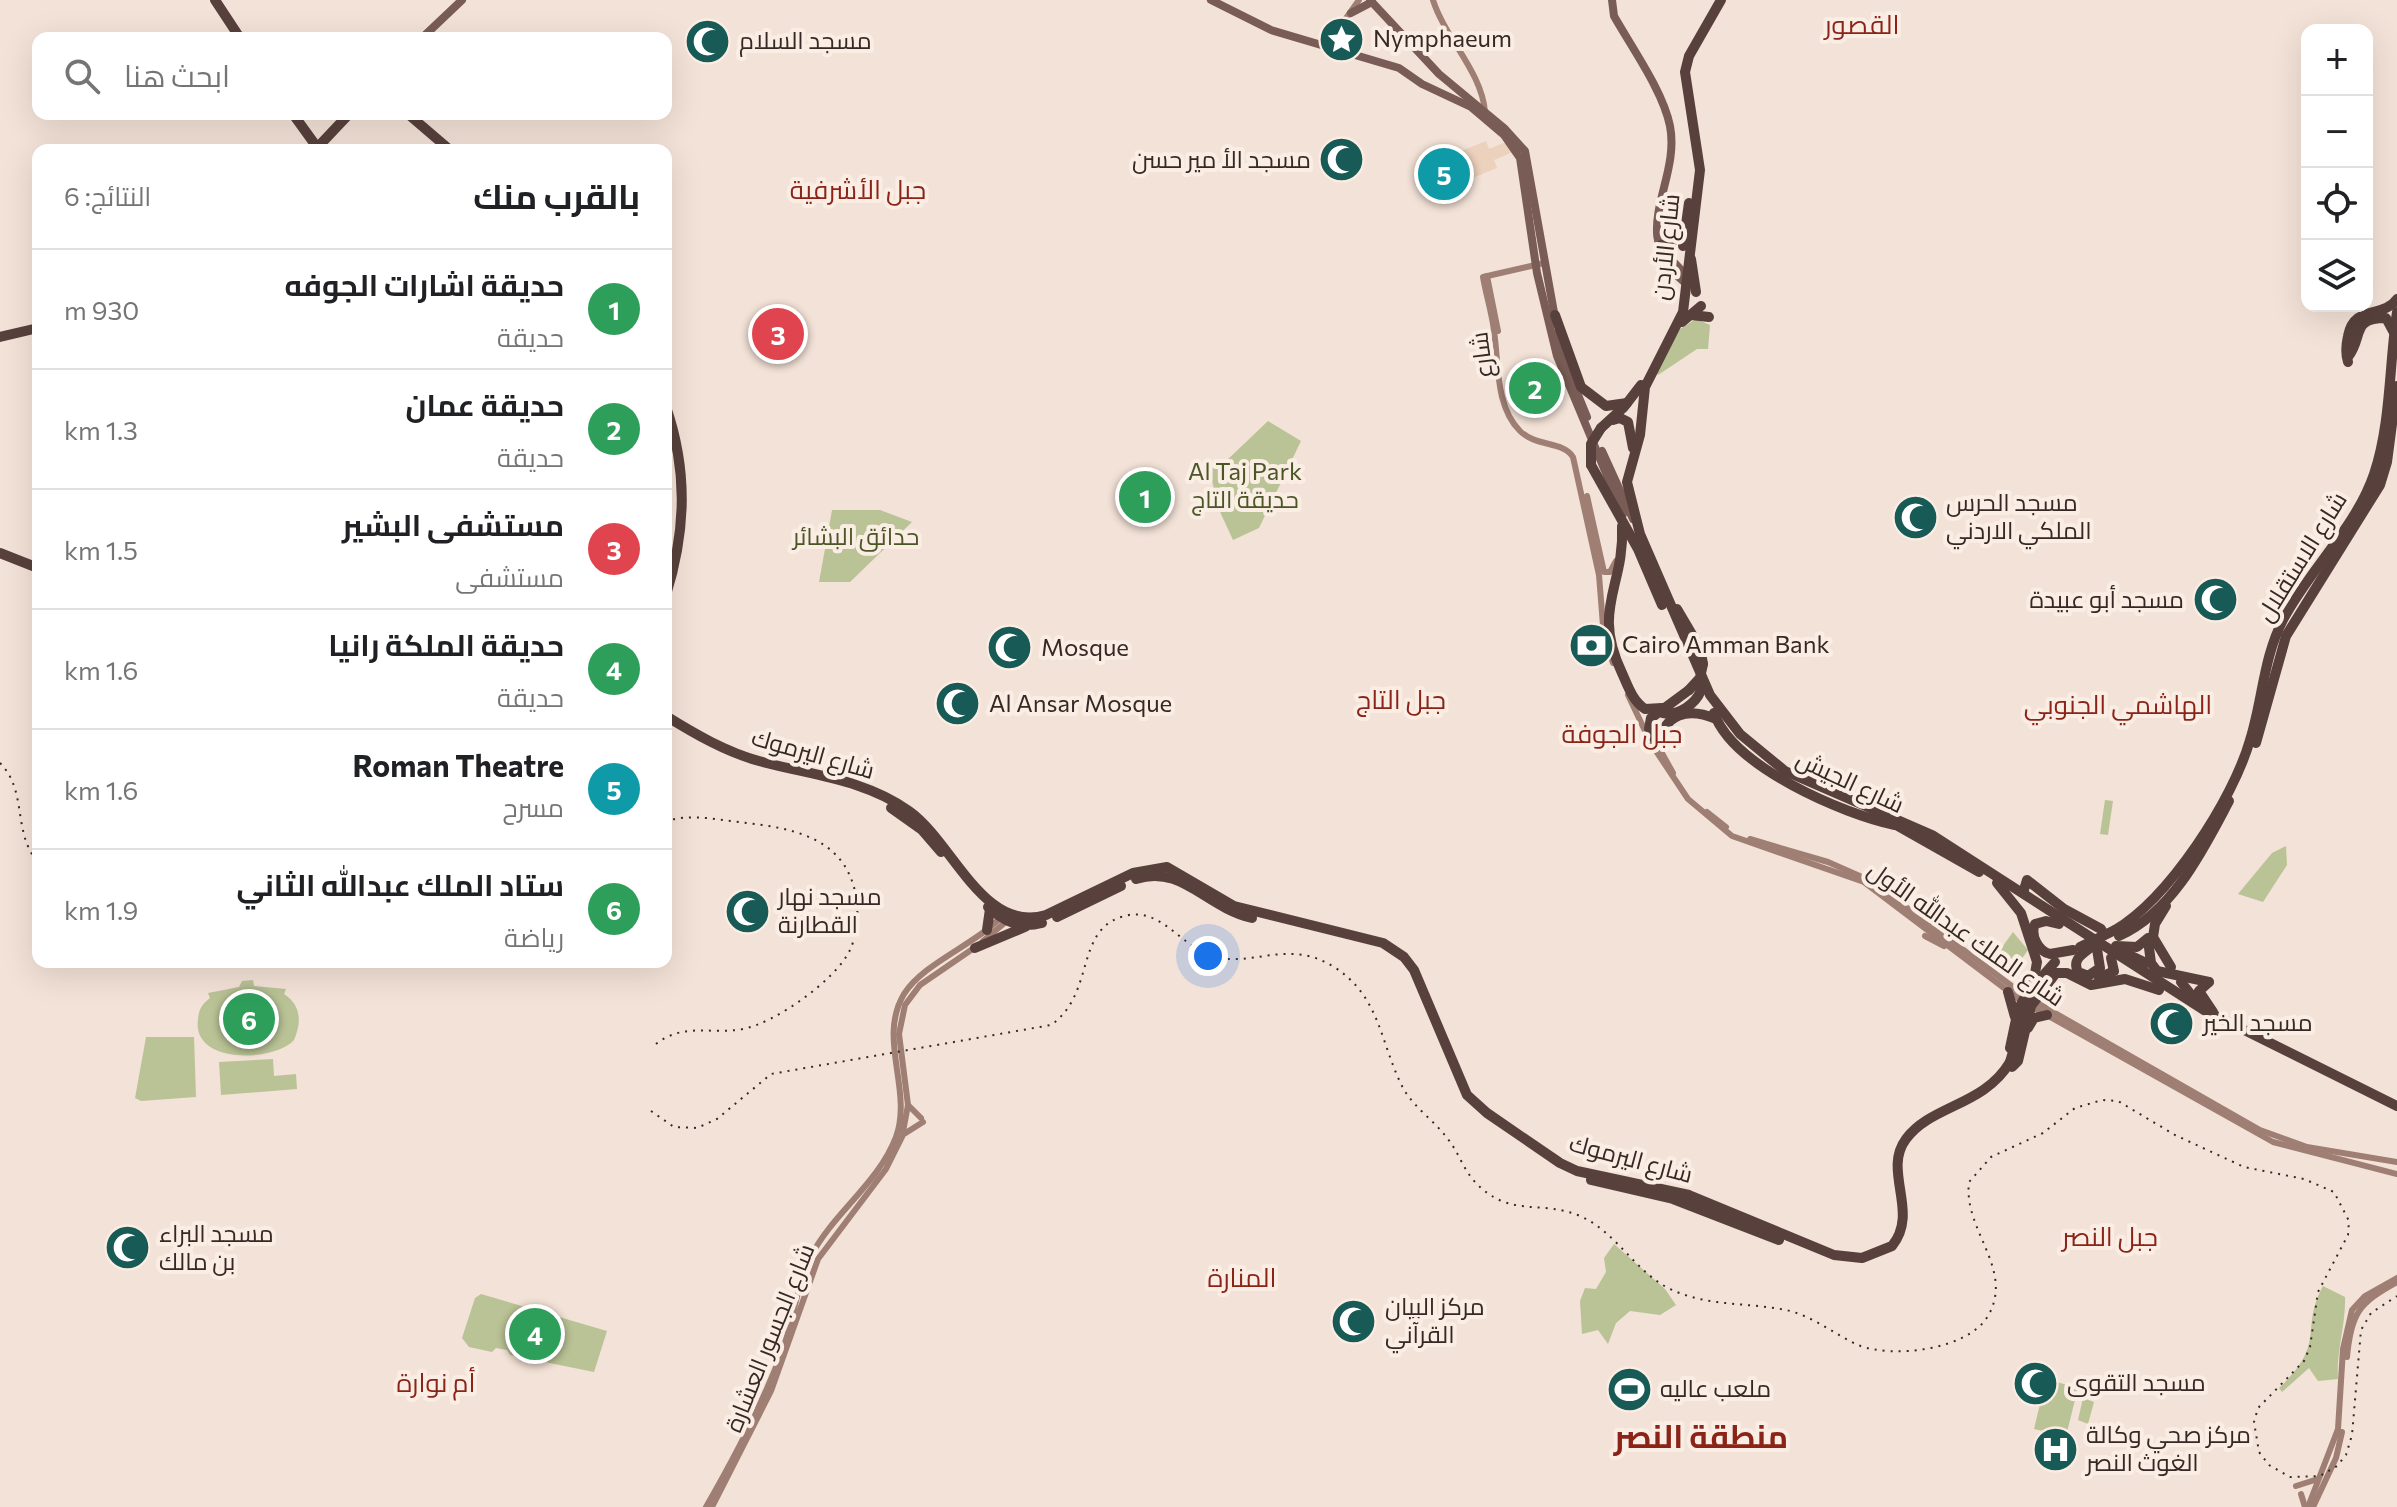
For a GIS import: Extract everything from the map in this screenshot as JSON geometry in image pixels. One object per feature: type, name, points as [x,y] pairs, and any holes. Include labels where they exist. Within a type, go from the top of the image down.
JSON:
[{"type":"highway","points":[[212,0],[230,32]]},
{"type":"highway","points":[[212,0],[236,32]]},
{"type":"highway","name":"شارع الأردن","points":[[1638,549],[1591,465],[1591,444],[1629,402],[1678,316],[1685,225],[1695,155],[1679,72],[1683,55],[1713,0]]},
{"type":"highway","name":"شارع الأردن","points":[[1640,534],[1627,488],[1639,439],[1645,387],[1681,322],[1682,276],[1700,163],[1685,72],[1689,56],[1721,0]]},
{"type":"highway","points":[[298,120],[318,144]]},
{"type":"highway","points":[[304,120],[318,144]]},
{"type":"highway","points":[[320,144],[343,120]]},
{"type":"highway","points":[[320,144],[350,120]]},
{"type":"highway","points":[[408,120],[435,144]]},
{"type":"highway","points":[[415,120],[443,144]]},
{"type":"highway","points":[[1660,244],[1672,242],[1685,225]]},
{"type":"highway","points":[[1689,247],[1696,292]]},
{"type":"highway","points":[[2394,334],[2386,318],[2366,321],[2359,329],[2348,359],[2348,337],[2355,319],[2368,311],[2389,307],[2397,299]]},
{"type":"highway","points":[[1681,322],[1701,306]]},
{"type":"highway","name":"شارع الاستقلال","points":[[2074,959],[2112,936],[2149,906],[2179,869],[2225,796],[2247,751],[2267,660],[2277,632],[2294,601],[2363,499],[2374,475],[2397,312]]},
{"type":"highway","points":[[1681,322],[1697,314],[1709,317]]},
{"type":"highway","points":[[1555,315],[1583,391],[1602,405],[1629,402]]},
{"type":"highway","points":[[0,340],[32,332]]},
{"type":"highway","name":"شارع الاستقلال","points":[[2112,936],[2133,929],[2158,908],[2186,876],[2252,755],[2286,636],[2375,494],[2391,434],[2397,386]]},
{"type":"highway","points":[[1606,424],[1620,418],[1628,422],[1633,454]]},
{"type":"highway","points":[[2391,434],[2397,423]]},
{"type":"highway","points":[[672,428],[677,445],[683,502],[679,546],[672,572]]},
{"type":"highway","points":[[672,448],[678,503],[672,551]]},
{"type":"highway","points":[[1607,624],[1622,521]]},
{"type":"highway","name":"شارع الجيش","points":[[1640,534],[1710,695],[1724,715],[1759,752],[1785,771],[1923,830],[2216,1017],[2397,1106]]},
{"type":"highway","points":[[1638,549],[1695,690],[1715,716]]},
{"type":"highway","points":[[0,553],[32,566]]},
{"type":"highway","points":[[0,560],[32,572]]},
{"type":"highway","points":[[1658,746],[1649,725],[1662,708],[1695,690],[1703,664],[1698,642],[1660,583]]},
{"type":"highway","points":[[1602,600],[1612,652],[1633,697],[1643,728]]},
{"type":"highway","points":[[1633,697],[1645,709],[1662,708]]},
{"type":"highway","points":[[1658,746],[1664,725],[1682,713],[1715,716]]},
{"type":"highway","name":"شارع الجيش","points":[[1715,716],[1740,748],[1768,769],[1866,818],[1895,825],[2023,893],[2027,880],[2061,918],[2074,959],[2111,958],[2159,990],[2266,1050],[2397,1112]]},
{"type":"highway","name":"شارع اليرموك","points":[[672,720],[750,759],[861,786],[906,808],[933,831],[986,899],[1006,917],[1039,917],[1133,873],[1167,867],[1234,906],[1383,943],[1404,957],[1414,970],[1457,1079],[1480,1108],[1568,1167],[1712,1209],[1834,1255],[1858,1259],[1882,1253],[1892,1246],[1903,1227],[1898,1159],[1905,1141],[1919,1127],[1986,1089],[2009,1066]]},
{"type":"highway","name":"شارع اليرموك","points":[[672,727],[746,764],[848,788],[898,812],[922,830],[990,909],[1027,926],[1053,919],[1138,878],[1163,874],[1177,878],[1215,905],[1239,915],[1381,947],[1409,972],[1450,1078],[1468,1105],[1540,1159],[1591,1180],[1712,1209],[1846,1264],[1876,1261],[1894,1252],[1908,1227],[1903,1165],[1910,1142],[1923,1130],[1986,1096],[2009,1066],[2032,988],[2074,959]]},
{"type":"highway","points":[[2002,882],[2015,883],[2022,876]]},
{"type":"highway","points":[[2186,876],[2153,933],[2156,946],[2204,1010]]},
{"type":"highway","points":[[2002,882],[2023,918],[2037,962],[2015,1022],[2009,1066]]},
{"type":"highway","points":[[987,930],[990,909]]},
{"type":"highway","points":[[2111,958],[2115,968],[2111,974],[2097,979],[2074,959],[2044,952],[2033,930],[2039,921],[2061,918],[2101,929],[2131,948],[2148,940]]},
{"type":"highway","points":[[975,948],[1027,926]]},
{"type":"highway","points":[[2133,929],[2144,929],[2151,963],[2157,971],[2209,980]]},
{"type":"highway","points":[[2112,936],[2146,963]]},
{"type":"highway","points":[[2026,996],[2074,959]]},
{"type":"highway","points":[[2015,1022],[2026,996],[2074,959]]},
{"type":"highway","points":[[2074,959],[2067,973],[2086,984],[2125,979],[2159,990]]},
{"type":"highway","points":[[2159,968],[2209,980]]},
{"type":"highway","points":[[2209,980],[2200,988],[2199,995],[2216,1017]]},
{"type":"highway","points":[[2009,1066],[2018,1061],[2034,1018],[2046,1011],[2026,996]]},
{"type":"highway","points":[[2026,996],[2027,1030]]},
{"type":"highway","points":[[1683,1201],[1686,1215]]},
{"type":"main road","points":[[428,32],[462,0]]},
{"type":"main road","points":[[1211,0],[1271,30],[1395,66],[1471,107],[1504,135],[1518,153],[1537,264],[1569,389],[1638,549]]},
{"type":"main road","points":[[1339,49],[1333,43],[1334,35],[1359,0]]},
{"type":"main road","points":[[1433,0],[1441,24],[1479,89],[1485,112]]},
{"type":"main road","points":[[1612,0],[1614,16],[1658,95],[1671,129],[1670,161],[1657,213],[1660,244],[1682,276]]},
{"type":"main road","points":[[1351,13],[1371,1],[1439,74],[1516,140],[1526,156],[1537,264]]},
{"type":"main road","points":[[1431,88],[1439,84],[1439,74]]},
{"type":"main road","points":[[1445,92],[1442,85],[1451,83]]},
{"type":"main road","points":[[1485,278],[1537,264]]},
{"type":"main road","points":[[1485,278],[1537,264]]},
{"type":"main road","name":"شارع الجيش","points":[[1537,264],[1555,315],[1573,384],[1640,534]]},
{"type":"main road","points":[[1485,267],[1497,273]]},
{"type":"main road","points":[[1485,278],[1509,412],[1520,431],[1539,442],[1566,448],[1578,462],[1604,572],[1611,571],[1619,554]]},
{"type":"main road","name":"شارع الملك عبدالله الأول","points":[[1566,448],[1588,516],[1608,651],[1643,728],[1680,790],[1716,824],[1747,842],[1864,882],[1952,950],[2026,996]]},
{"type":"main road","name":"شارع الملك عبدالله الأول","points":[[1658,746],[1690,795],[1733,831],[1871,881],[2046,1011],[2273,1142],[2397,1174]]},
{"type":"main road","name":"شارع الجسور العشارة","points":[[706,1507],[769,1390],[810,1258],[825,1234],[878,1171],[897,1135],[902,1103],[893,1038],[900,1002],[916,981],[1006,917]]},
{"type":"main road","name":"شارع الجسور العشارة","points":[[712,1507],[769,1390],[816,1263],[830,1240],[886,1169],[902,1137],[908,1105],[899,1034],[905,1005],[920,985],[975,948],[1006,917]]},
{"type":"main road","points":[[1925,936],[1952,950]]},
{"type":"main road","points":[[902,1137],[922,1120],[908,1105]]},
{"type":"main road","name":"شارع الملك عبدالله الأول","points":[[2306,1150],[2397,1162]]},
{"type":"main road","points":[[2309,1507],[2328,1470],[2342,1428],[2347,1353],[2355,1314],[2365,1301],[2397,1280]]},
{"type":"main road","points":[[2296,1486],[2314,1482],[2328,1470]]},
{"type":"main road","points":[[2301,1494],[2309,1507]]},
{"type":"green space","points":[[1696,319],[1710,325],[1708,349],[1697,349],[1658,375],[1656,371],[1680,329]]},
{"type":"green space","name":"Al Taj Park حديقة التاج","points":[[1268,421],[1301,441],[1259,528],[1233,540],[1221,514],[1206,459],[1224,463]]},
{"type":"green space","points":[[1143,487],[1151,490],[1161,504],[1142,515],[1129,490]]},
{"type":"green space","name":"حدائق البشائر","points":[[832,510],[880,510],[912,522],[850,582],[819,582]]},
{"type":"green space","points":[[2105,800],[2113,801],[2108,835],[2100,834]]},
{"type":"green space","points":[[2286,846],[2287,865],[2263,902],[2238,894],[2272,853]]},
{"type":"green space","points":[[2013,932],[2028,950],[2016,967],[2000,950]]},
{"type":"green space","points":[[253,980],[254,986],[286,989],[284,994],[294,1003],[298,1014],[294,1040],[284,1047],[253,1055],[220,1052],[207,1045],[199,1034],[198,1019],[201,1007],[210,998],[208,993],[239,987],[242,981]]},
{"type":"green space","points":[[146,1037],[194,1037],[196,1097],[141,1101],[135,1098]]},
{"type":"green space","points":[[273,1059],[274,1076],[296,1074],[297,1089],[221,1095],[219,1062]]},
{"type":"green space","points":[[1614,1244],[1665,1289],[1676,1305],[1660,1315],[1630,1311],[1616,1323],[1608,1344],[1598,1330],[1582,1334],[1580,1301],[1585,1288],[1596,1289],[1606,1272],[1604,1258]]},
{"type":"green space","points":[[2323,1286],[2345,1297],[2338,1379],[2318,1381],[2309,1368],[2282,1392],[2279,1388],[2294,1372],[2308,1347],[2316,1301]]},
{"type":"green space","points":[[481,1294],[607,1331],[594,1372],[510,1355],[507,1350],[496,1348],[492,1352],[469,1347],[462,1338],[475,1298]]},
{"type":"green space","points":[[2046,1379],[2078,1388],[2066,1436],[2034,1429]]},
{"type":"green space","points":[[2083,1398],[2094,1402],[2088,1424],[2078,1420]]},
{"type":"shaded area","points":[[1486,141],[1489,149],[1506,142],[1513,152],[1494,160],[1497,168],[1470,179],[1459,152]]},
{"type":"railway","points":[[0,763],[14,786],[25,838],[32,854]]},
{"type":"railway","points":[[656,1044],[666,1037],[687,1031],[743,1029],[787,1009],[818,987],[843,962],[852,944],[857,917],[856,896],[850,876],[840,860],[813,839],[778,828],[720,820],[693,817],[672,820]]},
{"type":"railway","points":[[651,1111],[674,1127],[697,1128],[717,1119],[771,1074],[1051,1025],[1065,1012],[1074,997],[1097,936],[1107,925],[1134,914],[1157,920],[1199,950],[1225,959],[1300,955],[1317,958],[1334,967],[1361,992],[1377,1021],[1402,1086],[1418,1108],[1444,1134],[1475,1182],[1501,1201],[1513,1205],[1565,1211],[1580,1216],[1604,1231],[1656,1280],[1682,1294],[1711,1301],[1786,1310],[1858,1345],[1873,1349],[1909,1351],[1947,1344],[1964,1337],[1978,1328],[1988,1316],[1995,1299],[1996,1282],[1973,1217],[1969,1182],[1991,1157],[2043,1133],[2075,1108],[2102,1100],[2118,1101],[2175,1135],[2244,1167],[2304,1179],[2334,1192],[2349,1221],[2348,1235],[2318,1292],[2310,1347],[2304,1361],[2258,1408],[2254,1422],[2259,1452],[2269,1465],[2290,1477],[2320,1476],[2337,1466],[2346,1455],[2352,1435],[2361,1330],[2371,1313],[2397,1296]]},
{"type":"place","name":"Nymphaeum","points":[[1342,39]]},
{"type":"place","name":"مسجد السلام","points":[[708,41]]},
{"type":"place","name":"مسجد الأ مير حسن","points":[[1342,160]]},
{"type":"place","name":"Roman Theatre","points":[[1444,174]]},
{"type":"place","name":"مستشفى البشير","points":[[778,334]]},
{"type":"place","name":"حديقة عمان","points":[[1535,388]]},
{"type":"place","name":"حديقة اشارات الجوفه","points":[[1145,497]]},
{"type":"place","name":"مسجد الحرس الملكي الاردني","points":[[1915,517]]},
{"type":"place","name":"مسجد أبو عبيدة","points":[[2215,600]]},
{"type":"place","name":"Cairo Amman Bank","points":[[1591,645]]},
{"type":"place","name":"Mosque","points":[[1010,648]]},
{"type":"place","name":"Al Ansar Mosque","points":[[958,704]]},
{"type":"place","name":"مسجد نهار القطارنة","points":[[747,911]]},
{"type":"place","name":"ستاد الملك عبدالله الثاني","points":[[249,1019]]},
{"type":"place","name":"مسجد الخير","points":[[2172,1023]]},
{"type":"place","name":"مسجد البراء بن مالك","points":[[128,1248]]},
{"type":"place","name":"مركز البيان القرآني","points":[[1354,1321]]},
{"type":"place","name":"حديقة الملكة رانيا","points":[[535,1334]]},
{"type":"place","name":"مسجد التقوى","points":[[2036,1383]]},
{"type":"place","name":"ملعب عاليه","points":[[1629,1389]]},
{"type":"place","name":"مركز صحي وكالة الغوث النصر","points":[[2055,1449]]},
{"type":"district","name":"القصور","points":[[1862,25]]},
{"type":"district","name":"جبل الأشرفية","points":[[858,190]]},
{"type":"district","name":"جبل التاج","points":[[1401,700]]},
{"type":"district","name":"الهاشمي الجنوبي","points":[[2118,705]]},
{"type":"district","name":"جبل الجوفة","points":[[1622,734]]},
{"type":"district","name":"جبل النصر","points":[[2110,1237]]},
{"type":"district","name":"المنارة","points":[[1242,1278]]},
{"type":"district","name":"أم نوارة","points":[[436,1383]]},
{"type":"district","name":"منطقة النصر","points":[[1701,1437]]}]
